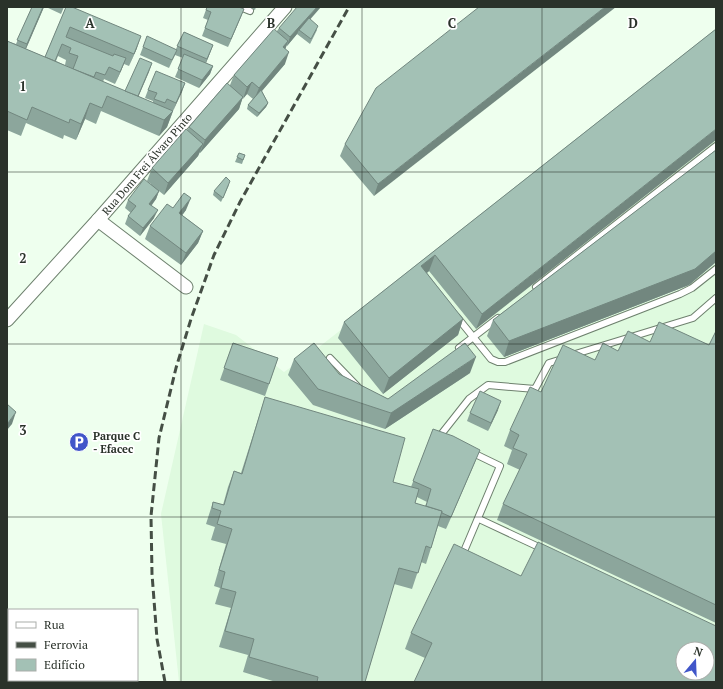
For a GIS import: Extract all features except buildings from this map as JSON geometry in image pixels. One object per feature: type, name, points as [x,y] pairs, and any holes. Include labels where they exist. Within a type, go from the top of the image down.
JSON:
[{"type":"street","name":"Rua Dom Frei Álvaro Pinto","points":[[7,320],[98,220],[285,7]]},
{"type":"street","points":[[98,220],[186,287]]},
{"type":"lane","points":[[240,7],[250,12]]},
{"type":"lane","points":[[530,293],[716,146]]},
{"type":"lane","points":[[454,313],[491,359],[498,362],[505,362],[680,294],[692,288],[716,269]]},
{"type":"lane","points":[[446,441],[439,437],[469,399],[488,385],[535,389],[549,363],[692,318],[716,298]]},
{"type":"lane","points":[[456,351],[505,312]]},
{"type":"lane","points":[[330,358],[362,391]]},
{"type":"lane","points":[[462,556],[479,519],[500,466],[466,450]]},
{"type":"lane","points":[[479,519],[550,553]]},
{"type":"shaded area","points":[[716,37],[716,682],[179,682],[161,514],[204,324],[236,335],[284,372],[310,354]]},
{"type":"railway","points":[[165,682],[157,639],[152,574],[151,516],[159,438],[176,368],[191,319],[214,255],[240,202],[349,7]]},
{"type":"place","name":"Parque C - Efacec","points":[[79,442]]}]
